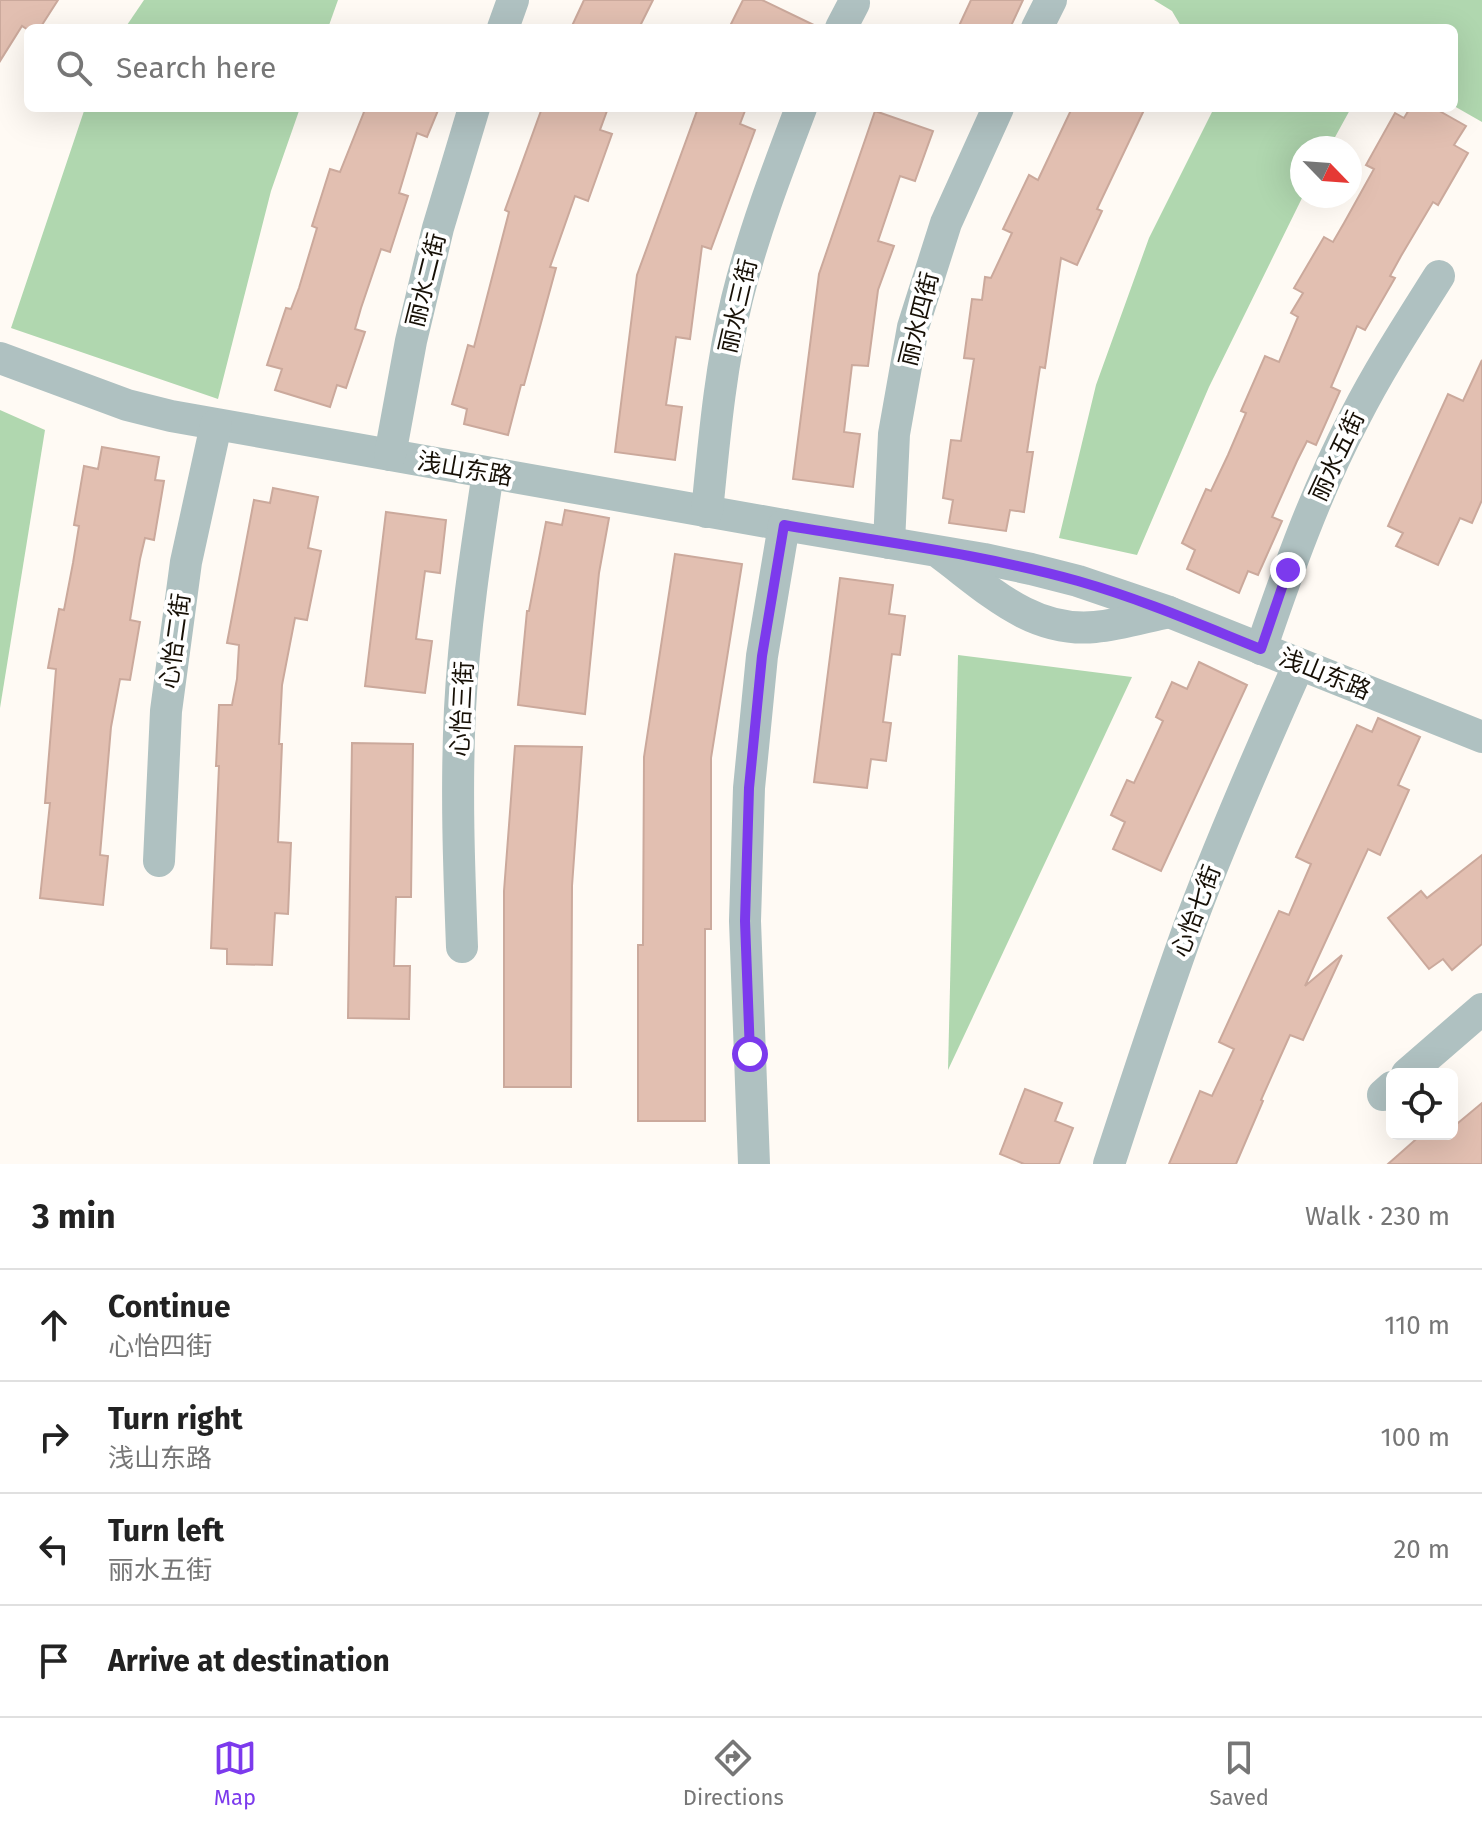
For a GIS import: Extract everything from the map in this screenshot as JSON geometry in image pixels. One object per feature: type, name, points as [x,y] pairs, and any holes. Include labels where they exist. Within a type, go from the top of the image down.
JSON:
[{"type":"lane","points":[[504,24],[513,0]]},
{"type":"lane","points":[[1039,24],[1051,0]]},
{"type":"lane","name":"丽水二街","points":[[390,455],[411,341],[438,228],[473,112]]},
{"type":"lane","name":"丽水三街","points":[[707,512],[717,406],[737,301],[766,198],[799,112]]},
{"type":"lane","name":"丽水四街","points":[[889,543],[894,434],[913,327],[946,223],[996,112]]},
{"type":"lane","name":"丽水五街","points":[[1261,649],[1318,493],[1354,418],[1439,276]]},
{"type":"lane","name":"浅山东路","points":[[0,358],[127,405],[171,416],[984,559],[1043,572],[1169,612],[1482,737]]},
{"type":"lane","name":"心怡二街","points":[[159,861],[168,696],[186,562],[216,425]]},
{"type":"lane","name":"心怡三街","points":[[462,947],[457,828],[460,709],[470,591],[488,473]]},
{"type":"lane","points":[[754,1164],[745,921],[749,788],[762,656],[784,525]]},
{"type":"lane","name":"浅山东路","points":[[937,551],[1012,607],[1046,623],[1096,627],[1169,612]]},
{"type":"lane","name":"心怡七街","points":[[1109,1164],[1193,916],[1299,664]]},
{"type":"lane","points":[[1414,1068],[1482,1009]]},
{"type":"green space","points":[[144,0],[338,0],[329,24],[128,24]]},
{"type":"green space","points":[[1154,0],[1482,0],[1482,122],[1458,108],[1458,24],[1180,24],[1172,11]]},
{"type":"green space","points":[[84,112],[299,112],[271,191],[218,399],[11,328]]},
{"type":"green space","points":[[1212,112],[1349,112],[1336,136],[1290,136],[1290,208],[1297,208],[1209,387],[1137,555],[1059,538],[1096,385],[1149,238]]},
{"type":"green space","points":[[0,410],[45,430],[0,708]]},
{"type":"green space","points":[[958,655],[1132,677],[948,1070]]},
{"type":"building","points":[[0,0],[58,0],[43,24],[22,26],[0,61]]},
{"type":"building","points":[[584,0],[653,0],[641,24],[573,24]]},
{"type":"building","points":[[743,0],[762,0],[812,24],[731,24]]},
{"type":"building","points":[[971,0],[1023,0],[1012,24],[960,24]]},
{"type":"building","points":[[364,112],[437,112],[427,137],[417,133],[399,193],[408,196],[390,252],[381,249],[355,329],[365,332],[346,388],[337,385],[330,407],[275,390],[282,369],[267,365],[286,308],[291,309],[299,288],[317,228],[312,226],[330,169],[340,172]]},
{"type":"building","points":[[541,112],[607,112],[600,130],[612,134],[588,201],[575,196],[550,267],[556,268],[508,435],[464,424],[467,409],[452,404],[468,345],[474,347],[509,212],[505,210]]},
{"type":"building","points":[[697,112],[744,112],[740,124],[755,130],[711,249],[702,246],[690,339],[676,337],[666,405],[682,407],[675,460],[615,452],[637,275]]},
{"type":"building","points":[[875,112],[933,131],[915,181],[900,176],[878,241],[894,246],[878,290],[868,366],[852,365],[844,432],[860,434],[853,487],[793,479],[819,274]]},
{"type":"building","points":[[1070,112],[1143,112],[1097,209],[1102,211],[1077,265],[1061,258],[1045,368],[1040,367],[1027,452],[1033,452],[1024,512],[1010,510],[1006,531],[949,523],[953,500],[943,498],[951,440],[961,441],[974,359],[964,358],[972,299],[982,300],[985,277],[991,278],[1012,233],[1003,229],[1029,175],[1038,180]]},
{"type":"building","points":[[1408,112],[1441,112],[1466,126],[1454,145],[1468,153],[1438,205],[1433,202],[1401,256],[1390,276],[1395,278],[1365,330],[1357,326],[1331,387],[1340,391],[1316,445],[1307,441],[1272,517],[1282,521],[1258,575],[1248,571],[1239,593],[1187,569],[1195,550],[1182,543],[1206,489],[1211,491],[1228,455],[1246,413],[1241,411],[1265,356],[1279,362],[1298,317],[1291,313],[1303,293],[1294,288],[1324,237],[1333,242],[1352,208],[1362,208],[1362,191],[1374,169],[1366,165],[1395,113],[1404,118]]},
{"type":"building","points":[[1482,360],[1482,500],[1472,523],[1460,518],[1438,565],[1396,546],[1403,533],[1388,526],[1448,394],[1463,401]]},
{"type":"building","points":[[102,447],[159,457],[155,480],[164,481],[154,540],[145,538],[140,559],[130,620],[140,622],[130,680],[120,679],[111,727],[100,855],[108,856],[103,905],[40,898],[50,803],[45,803],[56,669],[48,668],[59,609],[64,610],[73,563],[79,526],[74,525],[84,466],[98,469]]},
{"type":"building","points":[[273,488],[318,497],[308,548],[321,551],[307,620],[295,618],[282,685],[278,842],[291,843],[288,914],[275,913],[272,965],[227,964],[227,949],[211,948],[219,705],[232,705],[237,679],[239,645],[227,643],[254,500],[270,503]]},
{"type":"building","points":[[565,510],[609,518],[599,573],[585,714],[518,705],[527,611],[546,522],[562,525]]},
{"type":"building","points":[[386,512],[446,520],[440,573],[425,571],[416,639],[432,641],[425,693],[365,686]]},
{"type":"building","points":[[675,554],[742,564],[711,758],[711,929],[705,929],[705,1121],[638,1121],[638,945],[643,945],[644,757]]},
{"type":"building","points":[[840,578],[893,585],[889,614],[905,616],[900,655],[892,654],[883,722],[891,723],[886,761],[871,759],[867,788],[814,782]]},
{"type":"building","points":[[1199,662],[1247,685],[1161,871],[1113,849],[1125,822],[1111,815],[1127,780],[1134,783],[1163,721],[1156,717],[1172,682],[1187,689]]},
{"type":"building","points":[[1378,718],[1420,737],[1398,785],[1409,790],[1380,855],[1368,849],[1305,986],[1342,955],[1303,1040],[1290,1035],[1236,1164],[1169,1164],[1200,1091],[1212,1096],[1234,1049],[1219,1042],[1279,911],[1289,915],[1311,864],[1296,857],[1357,725],[1372,732]]},
{"type":"building","points":[[352,743],[413,744],[411,897],[396,897],[394,966],[410,966],[409,1019],[348,1018]]},
{"type":"building","points":[[515,746],[582,747],[572,886],[571,1087],[504,1087],[504,891]]},
{"type":"building","points":[[1482,855],[1482,944],[1452,970],[1443,959],[1429,969],[1388,918],[1421,891],[1427,898]]},
{"type":"building","points":[[1025,1089],[1062,1103],[1055,1121],[1073,1128],[1059,1164],[1024,1164],[1000,1154]]},
{"type":"building","points":[[1482,1103],[1482,1164],[1388,1164],[1415,1140],[1458,1140],[1458,1123]]},
{"type":"route","points":[[750,1054],[745,921],[749,788],[762,656],[784,525],[984,559],[1078,581],[1169,612],[1261,649],[1288,570]]}]
